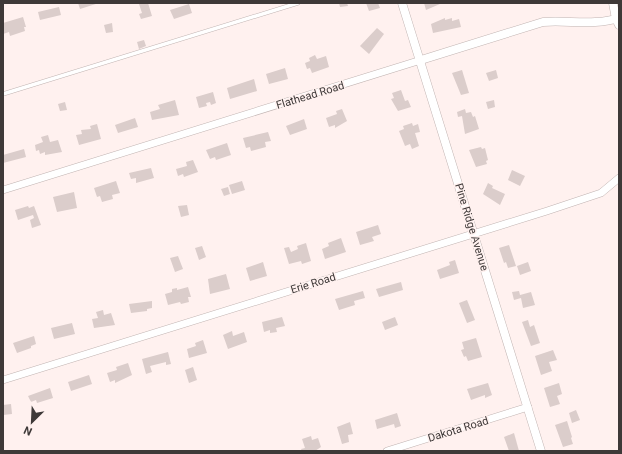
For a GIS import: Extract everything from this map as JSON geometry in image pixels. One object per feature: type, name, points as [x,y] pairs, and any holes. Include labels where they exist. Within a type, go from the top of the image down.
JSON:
[{"type":"street","name":"Pine Ridge Avenue","points":[[402,3],[421,60],[541,451]]},
{"type":"street","points":[[613,3],[618,21]]},
{"type":"street","name":"Flathead Road","points":[[3,190],[543,22],[560,20],[597,23],[618,21]]},
{"type":"street","name":"Erie Road","points":[[3,380],[601,193],[619,178]]},
{"type":"street","name":"Dakota Road","points":[[387,451],[528,408]]},
{"type":"lane","points":[[3,94],[298,3]]},
{"type":"building","points":[[78,3],[99,3],[80,9]]},
{"type":"building","points":[[148,3],[152,16],[141,19],[139,14],[142,13],[139,4]]},
{"type":"building","points":[[339,3],[347,3],[348,6],[340,7]]},
{"type":"building","points":[[366,3],[378,3],[380,8],[369,11]]},
{"type":"building","points":[[424,3],[440,3],[440,4],[426,10]]},
{"type":"building","points":[[189,4],[192,13],[174,19],[170,10]]},
{"type":"building","points":[[59,7],[61,15],[40,20],[38,12]]},
{"type":"building","points":[[23,17],[26,27],[24,27],[25,31],[10,36],[9,32],[3,34],[3,23]]},
{"type":"building","points":[[445,18],[445,20],[452,18],[452,21],[459,19],[461,27],[433,33],[431,24]]},
{"type":"building","points":[[112,23],[113,32],[106,33],[104,25]]},
{"type":"building","points":[[377,28],[384,34],[369,54],[360,46]]},
{"type":"building","points":[[144,40],[146,46],[139,49],[137,42]]},
{"type":"building","points":[[315,55],[317,59],[326,56],[329,67],[312,73],[310,68],[307,69],[305,63],[310,61],[309,58]]},
{"type":"building","points":[[285,68],[288,79],[269,84],[266,74]]},
{"type":"building","points":[[462,70],[469,93],[461,95],[452,73]]},
{"type":"building","points":[[496,70],[498,78],[489,81],[486,73]]},
{"type":"building","points":[[254,79],[257,91],[230,99],[227,88]]},
{"type":"building","points":[[401,90],[405,101],[408,100],[411,107],[398,111],[391,99],[394,98],[392,93]]},
{"type":"building","points":[[213,92],[216,103],[211,105],[210,102],[206,103],[207,106],[199,108],[196,97]]},
{"type":"building","points":[[175,100],[179,115],[152,120],[150,112],[160,109],[158,105]]},
{"type":"building","points":[[494,100],[495,107],[488,109],[486,102]]},
{"type":"building","points":[[65,102],[67,110],[60,111],[58,104]]},
{"type":"building","points":[[342,109],[347,121],[335,128],[335,125],[329,127],[326,118],[337,114],[336,111]]},
{"type":"building","points":[[465,109],[466,113],[471,112],[473,117],[475,116],[479,129],[465,134],[462,116],[458,117],[457,112]]},
{"type":"building","points":[[135,118],[138,127],[118,133],[115,125]]},
{"type":"building","points":[[304,119],[307,129],[290,135],[286,126]]},
{"type":"building","points":[[412,123],[413,126],[418,124],[420,132],[415,133],[419,146],[412,149],[410,144],[405,146],[399,131],[404,129],[403,126]]},
{"type":"building","points":[[97,124],[101,139],[79,145],[76,135],[82,134],[81,130],[91,129],[90,126]]},
{"type":"building","points":[[268,132],[271,141],[265,142],[266,147],[251,151],[250,147],[246,148],[243,138]]},
{"type":"building","points":[[48,135],[50,142],[58,140],[62,152],[45,155],[45,152],[40,154],[39,150],[36,151],[35,145],[43,142],[41,137]]},
{"type":"building","points":[[227,143],[231,155],[216,160],[215,157],[210,159],[206,150]]},
{"type":"building","points":[[481,147],[482,149],[485,148],[488,160],[486,161],[487,164],[476,167],[469,150]]},
{"type":"building","points":[[24,149],[26,157],[3,163],[3,155]]},
{"type":"building","points":[[193,160],[198,172],[184,177],[183,174],[178,176],[176,169],[187,166],[186,162]]},
{"type":"building","points":[[151,168],[154,178],[136,183],[136,178],[131,179],[129,173]]},
{"type":"building","points":[[512,170],[525,176],[520,186],[508,180]]},
{"type":"building","points":[[116,181],[120,193],[112,195],[113,199],[102,202],[100,196],[97,197],[94,188]]},
{"type":"building","points":[[242,181],[245,190],[232,194],[229,185]]},
{"type":"building","points":[[488,183],[493,186],[492,188],[505,194],[500,205],[483,194]]},
{"type":"building","points":[[228,187],[230,194],[224,196],[221,189]]},
{"type":"building","points":[[74,192],[77,208],[57,212],[53,197]]},
{"type":"building","points":[[187,205],[189,215],[181,217],[178,206]]},
{"type":"building","points":[[28,206],[29,208],[34,206],[41,225],[32,228],[30,220],[34,218],[33,215],[18,220],[15,210]]},
{"type":"building","points":[[378,225],[381,234],[372,237],[374,241],[360,245],[356,232]]},
{"type":"building","points":[[341,238],[346,252],[325,259],[322,249],[329,246],[328,243]]},
{"type":"building","points":[[306,243],[311,261],[302,264],[301,261],[289,264],[284,248],[289,247],[291,252],[298,249],[297,246]]},
{"type":"building","points":[[509,245],[516,266],[508,268],[506,262],[504,263],[499,248]]},
{"type":"building","points":[[202,246],[206,257],[199,260],[195,248]]},
{"type":"building","points":[[178,256],[183,269],[175,272],[170,258]]},
{"type":"building","points":[[455,260],[459,273],[440,279],[437,270],[450,265],[449,262]]},
{"type":"building","points":[[263,262],[267,276],[250,281],[246,268]]},
{"type":"building","points":[[528,262],[531,271],[520,275],[517,266]]},
{"type":"building","points":[[226,274],[230,289],[210,294],[208,279]]},
{"type":"building","points":[[401,282],[403,290],[379,297],[376,289]]},
{"type":"building","points":[[188,287],[191,297],[188,297],[189,302],[181,304],[180,302],[168,305],[165,294],[172,292],[172,289],[177,288],[177,290]]},
{"type":"building","points":[[363,291],[365,298],[354,301],[355,305],[339,310],[335,299]]},
{"type":"building","points":[[519,291],[520,295],[531,292],[535,305],[523,308],[521,298],[514,300],[512,292]]},
{"type":"building","points":[[467,300],[475,320],[467,323],[459,303]]},
{"type":"building","points":[[152,301],[152,308],[147,309],[147,311],[131,313],[129,304]]},
{"type":"building","points":[[103,310],[104,315],[111,313],[115,325],[94,328],[92,319],[98,318],[96,312]]},
{"type":"building","points":[[282,317],[285,326],[276,328],[277,332],[270,333],[270,330],[264,332],[262,322]]},
{"type":"building","points":[[395,317],[398,325],[385,330],[382,322]]},
{"type":"building","points":[[528,320],[530,327],[534,325],[540,343],[531,346],[522,322]]},
{"type":"building","points":[[72,323],[75,334],[54,339],[51,328]]},
{"type":"building","points":[[232,331],[233,336],[244,332],[247,342],[228,349],[223,335]]},
{"type":"building","points":[[34,336],[36,344],[31,346],[31,348],[17,353],[13,343]]},
{"type":"building","points":[[476,338],[482,357],[468,361],[466,356],[464,357],[461,350],[464,349],[462,342]]},
{"type":"building","points":[[203,340],[207,353],[189,358],[187,349],[196,346],[195,343]]},
{"type":"building","points":[[553,350],[557,360],[549,362],[552,371],[541,375],[535,356]]},
{"type":"building","points":[[168,352],[171,364],[166,365],[166,362],[150,366],[152,372],[146,374],[142,359]]},
{"type":"building","points":[[128,363],[132,375],[115,383],[115,380],[110,382],[107,373],[117,370],[116,367]]},
{"type":"building","points":[[193,367],[197,380],[189,383],[185,370]]},
{"type":"building","points":[[89,375],[92,384],[71,391],[68,382]]},
{"type":"building","points":[[488,383],[492,395],[485,398],[485,395],[471,400],[467,389]]},
{"type":"building","points":[[559,383],[562,394],[557,396],[560,404],[550,407],[544,388]]},
{"type":"building","points":[[50,388],[53,398],[37,403],[36,400],[31,402],[28,396]]},
{"type":"building","points":[[11,404],[12,414],[3,415],[3,405]]},
{"type":"building","points":[[576,410],[580,420],[572,423],[569,413]]},
{"type":"building","points":[[397,413],[401,426],[395,428],[394,424],[377,429],[375,420]]},
{"type":"building","points":[[567,421],[573,444],[563,447],[555,425]]},
{"type":"building","points":[[350,422],[353,434],[348,435],[349,442],[342,444],[337,427]]},
{"type":"building","points":[[514,433],[519,451],[509,451],[504,437]]},
{"type":"building","points":[[311,436],[312,440],[318,438],[321,447],[315,451],[302,451],[301,449],[305,448],[302,439]]}]
